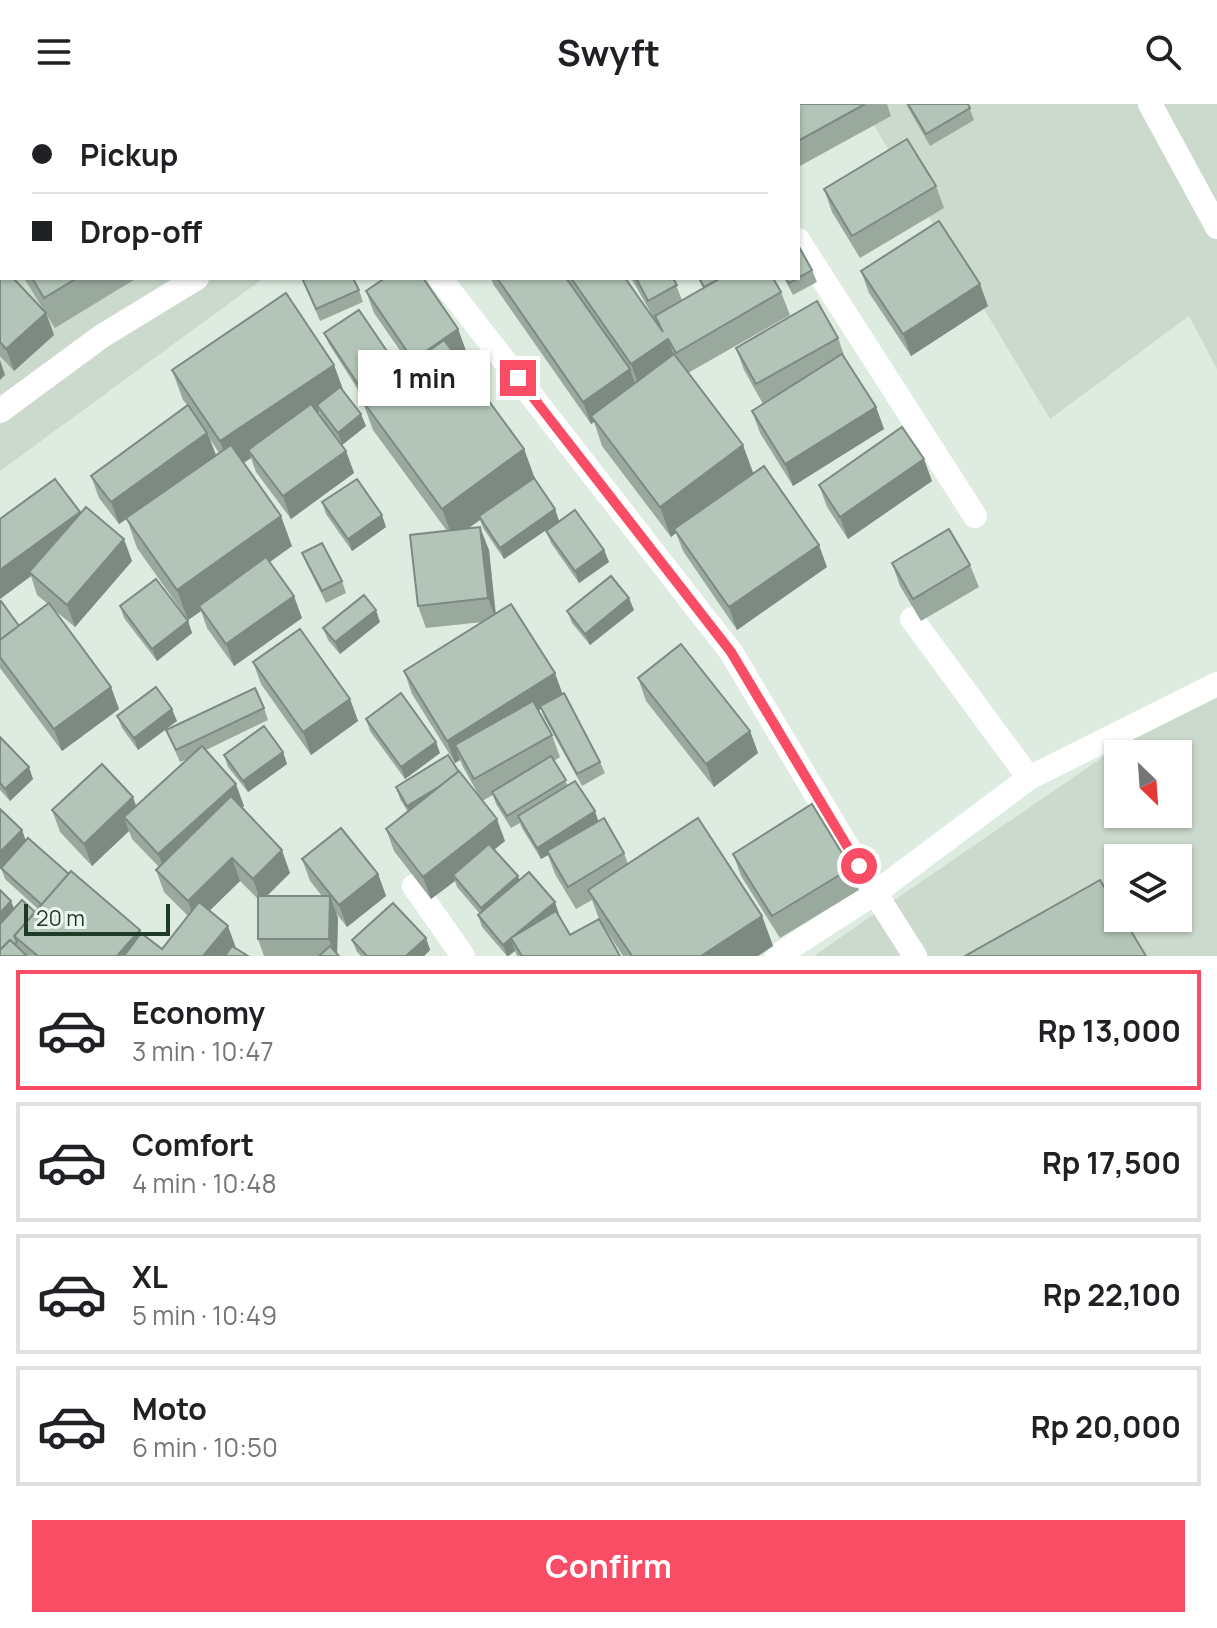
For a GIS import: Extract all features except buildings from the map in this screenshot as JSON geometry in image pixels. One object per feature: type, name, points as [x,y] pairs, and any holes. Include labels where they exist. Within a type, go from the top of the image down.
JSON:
[{"type":"street","points":[[1150,104],[1217,227]]},
{"type":"street","points":[[800,243],[975,516]]},
{"type":"street","points":[[0,411],[102,336],[194,280]]},
{"type":"street","points":[[442,280],[731,652],[915,956]]},
{"type":"street","points":[[912,619],[1029,778]]},
{"type":"street","points":[[777,956],[875,893],[1029,778],[1217,684]]},
{"type":"street","points":[[414,886],[463,956]]},
{"type":"shaded area","points":[[861,104],[1217,104],[1217,369],[1189,316],[1050,419]]},
{"type":"shaded area","points":[[0,280],[261,280],[0,471]]},
{"type":"shaded area","points":[[1217,679],[1217,956],[814,956],[1104,757],[1104,828],[1192,828],[1192,740],[1128,740]]},
{"type":"route","points":[[518,378],[731,652],[859,866]]}]
